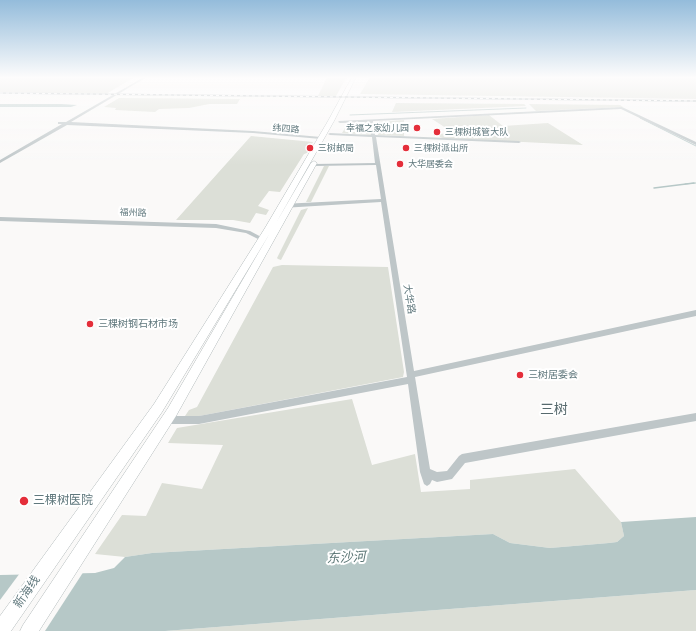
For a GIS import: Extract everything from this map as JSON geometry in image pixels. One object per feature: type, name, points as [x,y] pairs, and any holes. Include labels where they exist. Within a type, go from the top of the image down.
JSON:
[{"type":"highway","points":[[286,206],[314,165],[324,137],[339,106]]},
{"type":"highway","points":[[29,631],[167,420],[342,106]]},
{"type":"highway","name":"新海线","points":[[0,631],[158,408],[262,239],[286,206]]},
{"type":"street","points":[[0,156],[88,106]]},
{"type":"street","points":[[0,162],[95,106]]},
{"type":"street","points":[[340,122],[622,108],[696,144]]},
{"type":"street","name":"大华路","points":[[371,120],[426,477],[449,476],[462,459],[696,417]]},
{"type":"street","name":"纬四路","points":[[59,123],[324,137],[374,136],[519,142]]},
{"type":"street","points":[[314,165],[378,164]]},
{"type":"street","points":[[286,206],[384,200]]},
{"type":"street","name":"福州路","points":[[0,219],[216,226],[243,230],[262,239]]},
{"type":"street","points":[[167,420],[199,420],[411,377],[696,312]]},
{"type":"shaded area","points":[[197,106],[159,109],[155,112],[115,110],[116,108],[104,107]]},
{"type":"shaded area","points":[[394,106],[516,106],[392,112]]},
{"type":"shaded area","points":[[531,106],[623,107],[536,111]]},
{"type":"shaded area","points":[[489,115],[503,126],[548,123],[583,145],[443,138],[440,137],[439,134],[448,133],[446,128],[432,119]]},
{"type":"shaded area","points":[[404,120],[404,136],[378,135],[376,122]]},
{"type":"shaded area","points":[[369,122],[371,135],[342,133],[348,123]]},
{"type":"shaded area","points":[[251,136],[313,142],[280,192],[269,191],[258,206],[269,210],[266,215],[256,213],[250,223],[233,220],[176,220]]},
{"type":"shaded area","points":[[324,166],[329,166],[311,202],[306,202]]},
{"type":"shaded area","points":[[308,208],[281,260],[278,259],[277,258],[301,210]]},
{"type":"shaded area","points":[[282,265],[388,267],[404,372],[403,377],[194,417],[185,416],[189,410],[197,407],[273,267]]},
{"type":"shaded area","points":[[352,399],[372,465],[415,454],[421,492],[470,489],[470,480],[575,469],[621,522],[624,536],[617,542],[550,548],[510,543],[493,534],[152,553],[125,557],[95,554],[122,515],[146,516],[162,483],[202,489],[223,445],[168,443],[177,428]]},
{"type":"shaded area","points":[[696,590],[696,631],[165,631]]},
{"type":"water","points":[[0,106],[73,106],[71,107]]},
{"type":"water","name":"东沙河","points":[[696,517],[696,590],[165,631],[0,631],[0,575],[95,573],[114,568],[125,557],[152,553],[493,534],[510,543],[550,548],[617,542],[624,536],[621,522]]},
{"type":"pier","points":[[84,571],[45,631],[0,631],[0,600],[20,573]]},
{"type":"waterway","points":[[350,115],[526,108]]},
{"type":"waterway","points":[[640,118],[696,146]]},
{"type":"waterway","points":[[689,184],[694,183]]},
{"type":"waterway","points":[[689,184],[696,183]]},
{"type":"waterway","points":[[654,188],[689,184]]},
{"type":"place","name":"幸福之家幼儿园","points":[[417,128]]},
{"type":"place","name":"三棵树城管大队","points":[[437,132]]},
{"type":"place","name":"三树邮局","points":[[310,148]]},
{"type":"place","name":"三棵树派出所","points":[[406,148]]},
{"type":"place","name":"大华居委会","points":[[400,164]]},
{"type":"place","name":"三棵树钢石材市场","points":[[90,324]]},
{"type":"place","name":"三树居委会","points":[[520,375]]},
{"type":"place","name":"三棵树医院","points":[[24,501]]},
{"type":"district","name":"三树","points":[[554,410]]}]
